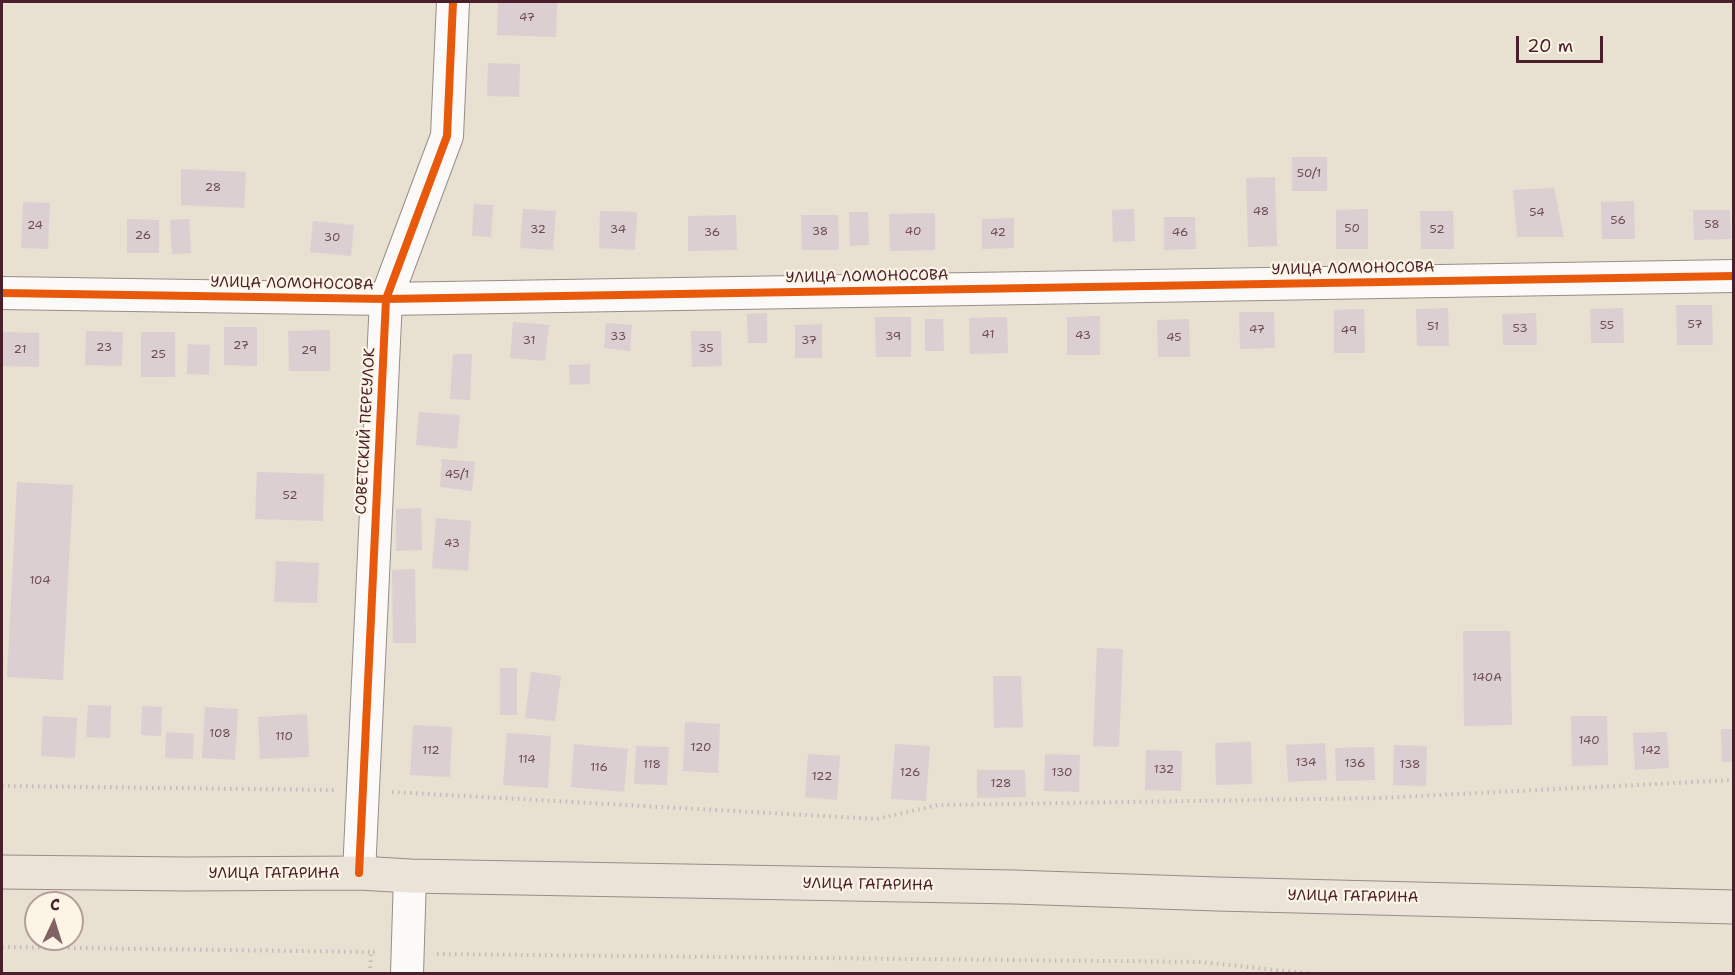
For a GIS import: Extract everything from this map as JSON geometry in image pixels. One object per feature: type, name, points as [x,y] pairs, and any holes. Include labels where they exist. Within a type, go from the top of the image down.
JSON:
[{"type":"main road","name":"УЛИЦА ГАГАРИНА","points":[[2,872],[359,873],[410,876],[1014,887],[1734,907]]},
{"type":"street","name":"СОВЕТСКИЙ ПЕРЕУЛОК","points":[[359,873],[386,299],[447,136],[453,2]]},
{"type":"street","name":"УЛИЦА ЛОМОНОСОВА","points":[[2,293],[386,299],[1734,276]]},
{"type":"street","points":[[407,964],[410,876]]},
{"type":"path","points":[[2,786],[363,791],[877,819],[938,805],[1380,798],[1734,780]]},
{"type":"path","points":[[2,947],[371,952],[407,964],[1201,962],[1314,974]]},
{"type":"path","points":[[370,974],[371,952]]},
{"type":"building","points":[[498,2],[557,2],[556,37],[497,35]]},
{"type":"building","points":[[488,63],[520,64],[519,97],[487,96]]},
{"type":"building","points":[[1292,157],[1327,157],[1327,191],[1292,191]]},
{"type":"building","points":[[181,169],[246,172],[244,208],[181,205]]},
{"type":"building","points":[[1275,177],[1277,246],[1248,247],[1246,178]]},
{"type":"building","points":[[1554,188],[1564,237],[1517,237],[1513,190]]},
{"type":"building","points":[[1634,201],[1635,239],[1602,239],[1601,202]]},
{"type":"building","points":[[23,202],[50,203],[48,249],[21,248]]},
{"type":"building","points":[[474,204],[493,205],[491,237],[472,236]]},
{"type":"building","points":[[523,209],[556,211],[553,250],[520,248]]},
{"type":"building","points":[[1134,209],[1135,241],[1113,242],[1112,210]]},
{"type":"building","points":[[1368,209],[1368,249],[1336,249],[1336,210]]},
{"type":"building","points":[[1693,210],[1730,210],[1731,239],[1694,240]]},
{"type":"building","points":[[600,211],[637,212],[635,250],[599,248]]},
{"type":"building","points":[[1420,211],[1453,211],[1454,249],[1421,249]]},
{"type":"building","points":[[849,212],[868,212],[869,245],[850,246]]},
{"type":"building","points":[[935,213],[935,250],[890,251],[889,214]]},
{"type":"building","points":[[736,215],[737,250],[688,251],[688,216]]},
{"type":"building","points":[[801,215],[838,215],[839,250],[802,250]]},
{"type":"building","points":[[1164,217],[1195,217],[1196,249],[1164,250]]},
{"type":"building","points":[[1014,218],[1014,248],[982,249],[982,219]]},
{"type":"building","points":[[127,219],[159,220],[159,253],[127,253]]},
{"type":"building","points":[[189,219],[191,253],[172,254],[170,220]]},
{"type":"building","points":[[313,221],[354,225],[351,256],[310,252]]},
{"type":"building","points":[[1676,305],[1712,305],[1713,345],[1677,345]]},
{"type":"building","points":[[1448,308],[1449,346],[1417,346],[1416,309]]},
{"type":"building","points":[[1623,308],[1624,343],[1591,343],[1590,309]]},
{"type":"building","points":[[1364,309],[1365,353],[1334,353],[1334,310]]},
{"type":"building","points":[[1239,312],[1274,312],[1275,348],[1240,349]]},
{"type":"building","points":[[767,313],[767,343],[748,343],[747,314]]},
{"type":"building","points":[[1536,313],[1537,345],[1503,345],[1502,314]]},
{"type":"building","points":[[1100,316],[1100,355],[1067,355],[1067,317]]},
{"type":"building","points":[[875,317],[911,317],[911,357],[876,357]]},
{"type":"building","points":[[1007,317],[1008,353],[970,354],[969,318]]},
{"type":"building","points":[[925,319],[943,319],[944,351],[925,351]]},
{"type":"building","points":[[1189,319],[1190,357],[1158,357],[1157,320]]},
{"type":"building","points":[[513,322],[549,325],[545,361],[510,358]]},
{"type":"building","points":[[606,323],[632,325],[630,351],[604,348]]},
{"type":"building","points":[[822,324],[822,358],[795,358],[795,325]]},
{"type":"building","points":[[224,327],[257,327],[257,366],[224,365]]},
{"type":"building","points":[[330,330],[330,371],[289,371],[288,331]]},
{"type":"building","points":[[86,331],[123,332],[122,366],[85,365]]},
{"type":"building","points":[[691,331],[721,331],[722,366],[692,367]]},
{"type":"building","points":[[2,332],[39,333],[39,367],[2,366]]},
{"type":"building","points":[[141,332],[175,332],[175,377],[141,377]]},
{"type":"building","points":[[188,344],[210,345],[209,375],[187,374]]},
{"type":"building","points":[[453,354],[472,354],[470,400],[450,399]]},
{"type":"building","points":[[590,364],[590,384],[570,385],[569,365]]},
{"type":"building","points":[[419,412],[460,415],[457,449],[416,445]]},
{"type":"building","points":[[442,459],[475,462],[472,491],[440,487]]},
{"type":"building","points":[[257,472],[324,474],[323,521],[255,519]]},
{"type":"building","points":[[17,482],[73,485],[63,680],[7,677]]},
{"type":"building","points":[[421,508],[422,550],[396,551],[396,509]]},
{"type":"building","points":[[436,518],[471,521],[468,571],[432,568]]},
{"type":"building","points":[[276,561],[319,563],[317,603],[274,602]]},
{"type":"building","points":[[415,569],[416,643],[393,643],[392,570]]},
{"type":"building","points":[[1463,631],[1510,631],[1512,725],[1464,726]]},
{"type":"building","points":[[1097,648],[1123,649],[1119,747],[1093,746]]},
{"type":"building","points":[[500,668],[517,668],[517,715],[500,715]]},
{"type":"building","points":[[531,672],[561,676],[555,721],[525,718]]},
{"type":"building","points":[[993,676],[1021,676],[1023,727],[994,728]]},
{"type":"building","points":[[88,705],[111,706],[110,738],[86,737]]},
{"type":"building","points":[[142,706],[162,707],[161,736],[141,735]]},
{"type":"building","points":[[205,707],[238,709],[235,760],[202,758]]},
{"type":"building","points":[[307,714],[309,757],[260,759],[258,717]]},
{"type":"building","points":[[43,716],[77,718],[75,758],[41,756]]},
{"type":"building","points":[[1571,716],[1607,716],[1608,765],[1572,766]]},
{"type":"building","points":[[685,722],[720,724],[718,773],[683,771]]},
{"type":"building","points":[[413,725],[452,727],[450,777],[410,775]]},
{"type":"building","points":[[1721,729],[1734,729],[1734,762],[1722,762]]},
{"type":"building","points":[[166,732],[194,734],[193,759],[165,758]]},
{"type":"building","points":[[1667,732],[1669,768],[1635,770],[1633,733]]},
{"type":"building","points":[[507,733],[551,736],[548,788],[503,785]]},
{"type":"building","points":[[1251,742],[1252,784],[1216,785],[1215,743]]},
{"type":"building","points":[[1325,743],[1327,780],[1288,782],[1286,745]]},
{"type":"building","points":[[574,744],[628,749],[624,792],[571,787]]},
{"type":"building","points":[[895,744],[930,746],[926,801],[891,799]]},
{"type":"building","points":[[1394,745],[1427,746],[1426,786],[1393,785]]},
{"type":"building","points":[[636,746],[669,747],[667,785],[634,784]]},
{"type":"building","points":[[1374,747],[1375,780],[1336,781],[1335,748]]},
{"type":"building","points":[[1146,750],[1182,751],[1181,791],[1145,790]]},
{"type":"building","points":[[808,754],[840,756],[837,800],[805,797]]},
{"type":"building","points":[[1045,754],[1080,755],[1079,792],[1044,791]]},
{"type":"building","points":[[977,770],[1025,770],[1026,797],[977,798]]},
{"type":"cycle path","points":[[359,873],[386,299],[447,136],[453,2]]},
{"type":"cycle path","points":[[2,293],[386,299],[1734,276]]}]
